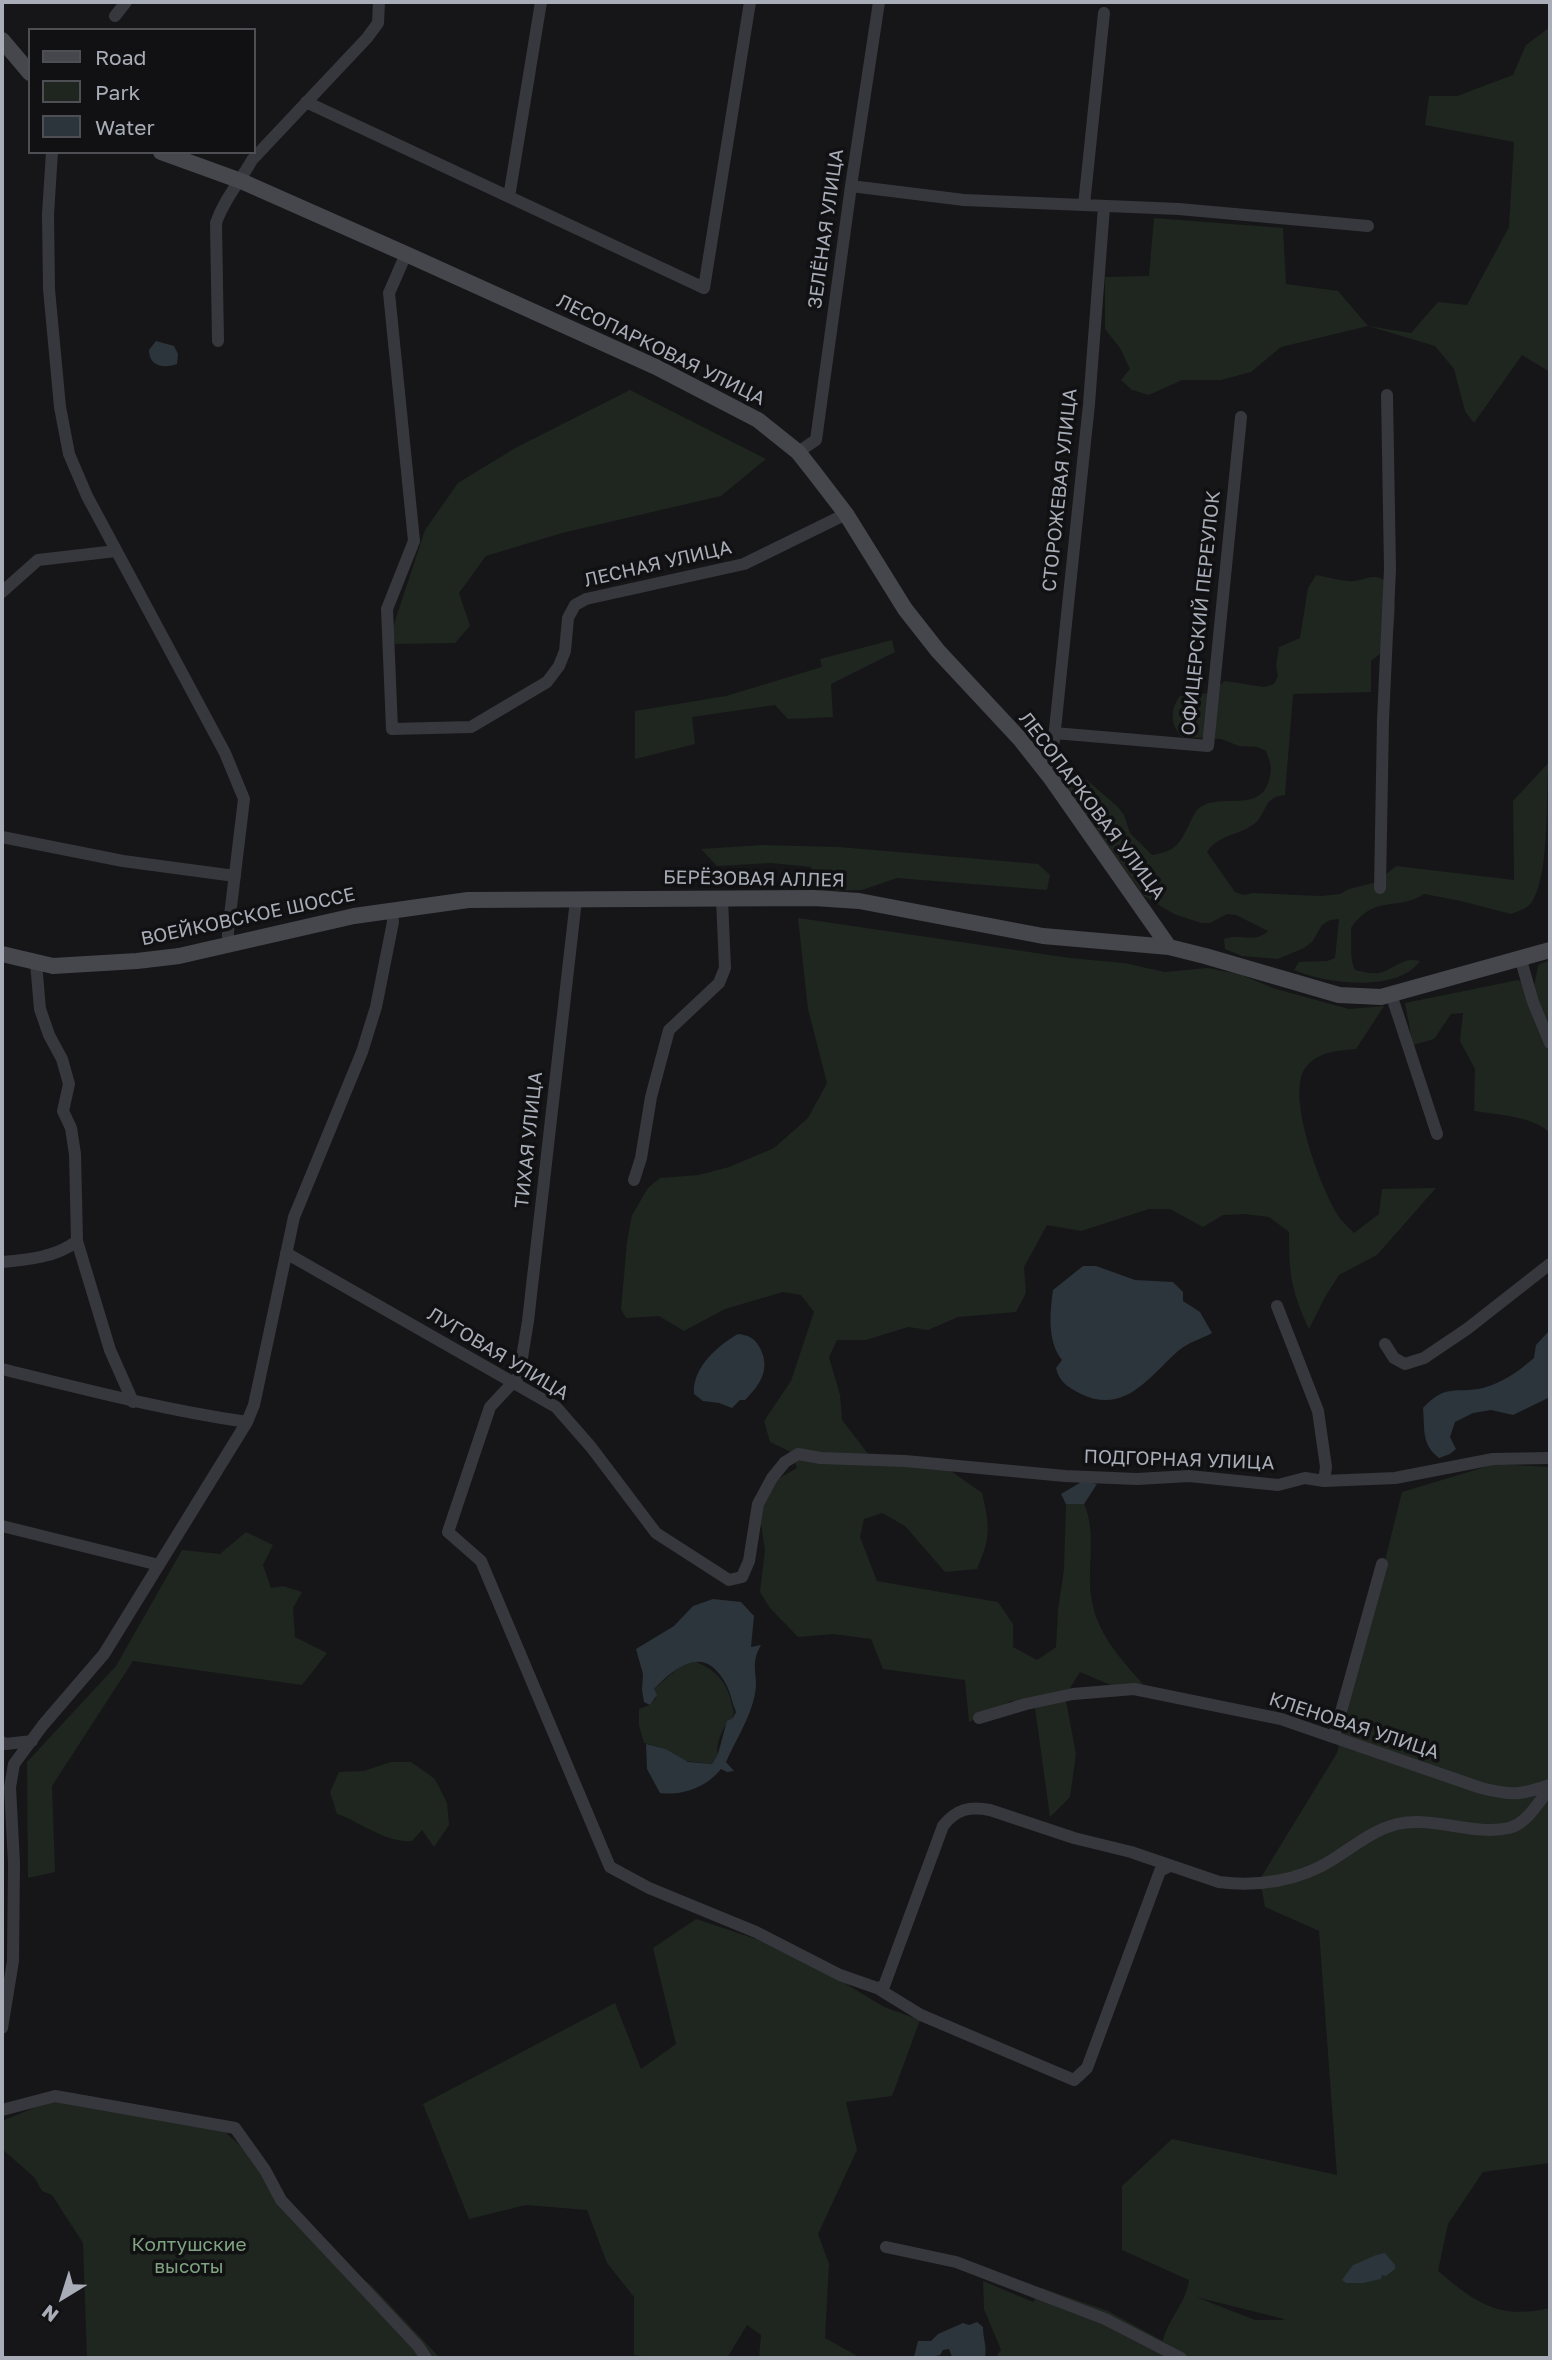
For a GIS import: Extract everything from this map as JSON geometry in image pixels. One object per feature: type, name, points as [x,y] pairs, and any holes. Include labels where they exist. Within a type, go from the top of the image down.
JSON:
[{"type":"street","points":[[115,16],[127,2]]},
{"type":"street","points":[[218,341],[216,223],[222,205],[241,181],[252,160],[367,38],[378,23],[379,2]]},
{"type":"street","points":[[509,197],[541,2]]},
{"type":"street","points":[[306,102],[704,288],[750,2]]},
{"type":"street","name":"ЗЕЛЁНАЯ УЛИЦА","points":[[798,452],[816,440],[850,186],[879,2]]},
{"type":"street","points":[[1084,205],[1104,13]]},
{"type":"street","points":[[2,40],[28,71]]},
{"type":"street","points":[[52,154],[48,214],[49,289],[60,408],[69,454],[87,496],[225,753],[244,799],[228,945]]},
{"type":"street","name":"ЛЕСОПАРКОВАЯ УЛИЦА","points":[[167,154],[241,181],[406,254],[656,367],[758,420],[798,452],[846,514],[905,609],[939,651],[1020,739],[1050,777],[1169,947]]},
{"type":"street","points":[[850,186],[964,200],[1179,209],[1368,226]]},
{"type":"street","name":"СТОРОЖЕВАЯ УЛИЦА","points":[[1050,777],[1089,404],[1104,207]]},
{"type":"street","name":"ЛЕСНАЯ УЛИЦА","points":[[406,254],[389,293],[414,541],[387,608],[393,729],[471,727],[547,682],[559,666],[565,651],[568,618],[575,605],[586,599],[744,564],[846,514]]},
{"type":"street","points":[[1380,888],[1383,720],[1390,569],[1387,395]]},
{"type":"street","name":"ОФИЦЕРСКИЙ ПЕРЕУЛОК","points":[[1054,733],[1208,746],[1241,417]]},
{"type":"street","points":[[2,592],[38,560],[116,551]]},
{"type":"street","points":[[2,837],[123,861],[235,876]]},
{"type":"street","name":"БЕРЁЗОВАЯ АЛЛЕЯ","points":[[385,911],[468,900],[814,898],[859,901],[1043,936],[1169,947]]},
{"type":"street","points":[[634,1180],[641,1157],[651,1097],[669,1030],[719,982],[725,968],[722,899]]},
{"type":"street","name":"ТИХАЯ УЛИЦА","points":[[514,1382],[519,1377],[528,1321],[576,900]]},
{"type":"street","points":[[2,1771],[14,1764],[104,1654],[247,1422],[254,1405],[294,1217],[362,1052],[376,1007],[393,922],[385,911]]},
{"type":"street","name":"ВОЕЙКОВСКОЕ ШОССЕ","points":[[2,954],[53,966],[137,961],[179,956],[385,911]]},
{"type":"street","points":[[1169,947],[1339,995],[1381,997],[1550,950]]},
{"type":"street","points":[[1520,957],[1533,1002],[1550,1043]]},
{"type":"street","points":[[36,964],[40,1009],[49,1035],[62,1059],[69,1084],[63,1111],[71,1128],[75,1154],[77,1241],[110,1350],[133,1402]]},
{"type":"street","points":[[1391,994],[1437,1134]]},
{"type":"street","points":[[2,1262],[46,1255],[68,1248],[77,1241]]},
{"type":"street","name":"ЛУГОВАЯ УЛИЦА","points":[[286,1253],[556,1407],[591,1447],[656,1533],[729,1580],[742,1577],[749,1561],[758,1504],[772,1478],[785,1462],[798,1454],[821,1458],[905,1461],[1055,1474]]},
{"type":"street","points":[[1385,1343],[1394,1358],[1405,1364],[1424,1358],[1467,1329],[1550,1264]]},
{"type":"street","points":[[1277,1306],[1318,1411],[1326,1467],[1324,1481]]},
{"type":"street","points":[[2,1369],[133,1402],[247,1422]]},
{"type":"street","points":[[514,1382],[490,1407],[447,1532],[481,1561],[610,1867],[649,1888],[756,1932],[841,1975],[877,1988],[921,2015],[1074,2080],[1087,2068],[1160,1871],[1168,1867]]},
{"type":"street","name":"ПОДГОРНАЯ УЛИЦА","points":[[1055,1474],[1137,1479],[1189,1476],[1278,1485],[1306,1478],[1324,1481],[1395,1478],[1493,1460],[1550,1458]]},
{"type":"street","points":[[2,1526],[159,1565]]},
{"type":"street","points":[[1334,1737],[1382,1564]]},
{"type":"street","name":"КЛЕНОВАЯ УЛИЦА","points":[[979,1718],[1073,1694],[1134,1689],[1281,1719],[1481,1788],[1507,1794],[1522,1794],[1550,1786]]},
{"type":"street","points":[[2,2028],[13,1961],[14,1863],[10,1787],[14,1764],[4,1743],[32,1741]]},
{"type":"street","name":"КЛЕНОВАЯ УЛИЦА","points":[[877,1988],[884,1986],[943,1826],[951,1816],[961,1810],[990,1810],[1074,1838],[1131,1852],[1168,1867],[1219,1882],[1270,1883],[1329,1862],[1375,1832],[1396,1824],[1420,1821],[1493,1830],[1511,1828],[1521,1823],[1550,1786]]},
{"type":"street","points":[[2,2110],[55,2096],[235,2128],[265,2170],[281,2200],[418,2346],[426,2358]]},
{"type":"street","points":[[886,2247],[956,2262],[1105,2319],[1181,2358]]},
{"type":"green space","points":[[1550,27],[1550,372],[1522,355],[1474,423],[1465,411],[1454,369],[1435,346],[1368,326],[1411,333],[1438,302],[1467,305],[1509,227],[1514,142],[1425,125],[1429,96],[1457,96],[1513,75],[1526,45]]},
{"type":"green space","points":[[1154,218],[1283,228],[1286,284],[1338,291],[1368,326],[1281,347],[1251,372],[1221,380],[1182,380],[1149,395],[1132,390],[1121,380],[1130,369],[1120,348],[1105,329],[1105,277],[1149,276]]},
{"type":"green space","points":[[630,390],[766,459],[721,496],[562,533],[486,556],[459,593],[470,626],[455,643],[395,644],[391,633],[425,530],[458,483],[517,447]]},
{"type":"green space","points":[[1316,575],[1350,581],[1375,577],[1382,579],[1393,592],[1395,601],[1390,646],[1371,661],[1371,692],[1293,694],[1285,795],[1272,799],[1254,824],[1223,838],[1207,852],[1235,892],[1244,895],[1340,894],[1377,882],[1396,866],[1514,880],[1513,801],[1550,761],[1542,873],[1531,903],[1511,914],[1424,894],[1405,902],[1369,910],[1351,928],[1351,955],[1355,970],[1380,973],[1405,961],[1420,961],[1395,978],[1378,982],[1342,982],[1294,970],[1299,962],[1335,958],[1339,919],[1322,925],[1312,942],[1304,948],[1278,959],[1242,956],[1225,949],[1224,939],[1253,938],[1268,931],[1236,915],[1227,914],[1210,923],[1201,923],[1174,914],[1144,896],[1060,779],[1068,774],[1087,780],[1118,807],[1130,833],[1152,855],[1172,849],[1176,845],[1198,809],[1207,804],[1258,796],[1266,788],[1270,776],[1266,751],[1257,747],[1239,746],[1221,739],[1182,737],[1173,722],[1174,706],[1180,696],[1209,693],[1225,681],[1264,687],[1274,684],[1278,676],[1276,666],[1279,647],[1300,638],[1308,588]]},
{"type":"green space","points":[[892,640],[895,652],[831,684],[833,717],[788,719],[775,705],[692,717],[695,744],[635,759],[635,711],[726,696],[822,667],[820,659]]},
{"type":"green space","points":[[762,845],[839,847],[1038,864],[1050,875],[1047,890],[897,878],[862,890],[820,891],[811,867],[771,863],[717,866],[701,849]]},
{"type":"green space","points":[[798,918],[1070,958],[1124,963],[1165,972],[1207,968],[1239,974],[1276,989],[1349,1009],[1384,1006],[1356,1049],[1323,1055],[1306,1067],[1300,1080],[1299,1098],[1308,1142],[1332,1204],[1354,1233],[1379,1214],[1382,1189],[1436,1188],[1377,1255],[1339,1275],[1309,1329],[1292,1282],[1289,1232],[1269,1217],[1223,1215],[1203,1227],[1170,1209],[1149,1209],[1081,1231],[1047,1225],[1024,1267],[1026,1293],[1016,1312],[958,1317],[928,1330],[908,1327],[866,1340],[837,1340],[829,1357],[840,1395],[842,1420],[876,1464],[948,1469],[982,1493],[987,1515],[987,1540],[977,1569],[945,1572],[905,1526],[882,1513],[864,1519],[860,1537],[877,1581],[998,1602],[1013,1624],[1013,1647],[1037,1660],[1056,1647],[1064,1569],[1066,1504],[1084,1504],[1091,1538],[1091,1596],[1098,1622],[1110,1644],[1143,1684],[1118,1688],[1080,1672],[1065,1696],[1076,1754],[1070,1797],[1050,1817],[1035,1708],[1011,1701],[969,1722],[965,1680],[883,1669],[871,1639],[833,1634],[798,1637],[770,1608],[760,1592],[765,1550],[760,1517],[764,1495],[778,1479],[797,1468],[791,1452],[770,1442],[764,1421],[791,1381],[814,1312],[801,1295],[783,1292],[725,1309],[684,1331],[659,1316],[626,1318],[621,1309],[632,1215],[648,1188],[660,1178],[699,1175],[729,1167],[774,1148],[808,1118],[827,1083],[808,1009]]},
{"type":"green space","points":[[1550,960],[1550,1134],[1544,1128],[1526,1120],[1474,1111],[1475,1069],[1460,1041],[1463,1013],[1451,1014],[1434,1039],[1413,1045],[1405,1003],[1518,980],[1534,988],[1538,965]]},
{"type":"green space","points":[[1495,1464],[1550,1467],[1550,2163],[1483,2172],[1448,2224],[1438,2271],[1464,2292],[1489,2306],[1516,2312],[1550,2308],[1550,2358],[995,2358],[1001,2350],[984,2309],[983,2281],[1033,2302],[1042,2288],[1108,2311],[1163,2341],[1189,2280],[1122,2250],[1122,2186],[1172,2139],[1337,2175],[1319,1931],[1265,1907],[1260,1879],[1337,1753],[1402,1492]],"holes":[[[1196,2297],[1284,2319],[1255,2320]]]},
{"type":"green space","points":[[246,1532],[273,1545],[263,1565],[271,1588],[283,1586],[302,1592],[293,1608],[295,1637],[327,1653],[302,1685],[133,1661],[52,1786],[55,1872],[28,1878],[27,1762],[116,1666],[182,1550],[220,1554]]},
{"type":"green space","points":[[694,1661],[708,1668],[722,1681],[734,1711],[733,1718],[721,1734],[718,1754],[712,1764],[685,1761],[666,1749],[644,1743],[639,1725],[639,1709],[650,1705],[656,1698],[654,1689],[685,1662]]},
{"type":"green space","points":[[391,1762],[411,1762],[435,1779],[447,1803],[449,1825],[434,1847],[422,1830],[412,1841],[402,1841],[337,1814],[330,1792],[339,1772],[364,1771]]},
{"type":"green space","points":[[696,1919],[792,1951],[884,2007],[920,2020],[892,2096],[846,2102],[857,2150],[818,2234],[829,2264],[825,2338],[861,2358],[759,2358],[761,2335],[747,2325],[727,2358],[659,2358],[634,2355],[634,2297],[607,2263],[587,2210],[526,2205],[469,2219],[423,2104],[615,2003],[641,2069],[676,2044],[653,1948]]},
{"type":"green space","name":"Колтушские высоты","points":[[51,2101],[225,2132],[254,2158],[319,2246],[371,2285],[440,2358],[87,2358],[83,2243],[52,2195],[42,2191],[34,2177],[2,2149],[2,2121]]},
{"type":"water","points":[[156,341],[174,346],[178,354],[177,364],[162,366],[151,360],[149,350]]},
{"type":"water","points":[[1083,1266],[1096,1266],[1135,1280],[1173,1282],[1183,1292],[1183,1301],[1200,1312],[1212,1333],[1182,1348],[1146,1382],[1123,1396],[1111,1400],[1081,1394],[1065,1384],[1057,1373],[1056,1368],[1062,1360],[1054,1344],[1051,1317],[1053,1290]]},
{"type":"water","points":[[1549,1331],[1550,1396],[1513,1415],[1491,1410],[1473,1413],[1455,1422],[1450,1437],[1456,1449],[1439,1458],[1433,1453],[1424,1429],[1423,1408],[1445,1392],[1483,1388],[1510,1376],[1534,1358],[1536,1345]]},
{"type":"water","points":[[738,1334],[752,1338],[764,1357],[764,1371],[759,1383],[745,1400],[740,1400],[732,1408],[703,1401],[694,1394],[697,1375],[714,1351]]},
{"type":"water","points":[[1083,1481],[1097,1484],[1084,1504],[1066,1504],[1061,1494]]},
{"type":"water","points":[[713,1599],[741,1602],[754,1616],[751,1647],[761,1645],[755,1664],[756,1687],[753,1703],[726,1762],[734,1771],[721,1769],[709,1781],[694,1789],[660,1793],[647,1769],[646,1744],[666,1749],[688,1762],[712,1764],[718,1754],[727,1721],[733,1718],[736,1712],[719,1673],[710,1665],[701,1662],[692,1662],[673,1672],[654,1689],[657,1695],[650,1705],[644,1702],[643,1674],[636,1649],[674,1626],[693,1606]]},
{"type":"water","points":[[1385,2253],[1395,2265],[1395,2269],[1386,2276],[1382,2275],[1381,2279],[1363,2283],[1346,2283],[1342,2280],[1353,2265]]},
{"type":"water","points":[[977,2322],[983,2327],[985,2358],[952,2357],[949,2349],[943,2350],[940,2355],[914,2357],[918,2341],[931,2341],[938,2334],[963,2323],[969,2325]]}]
